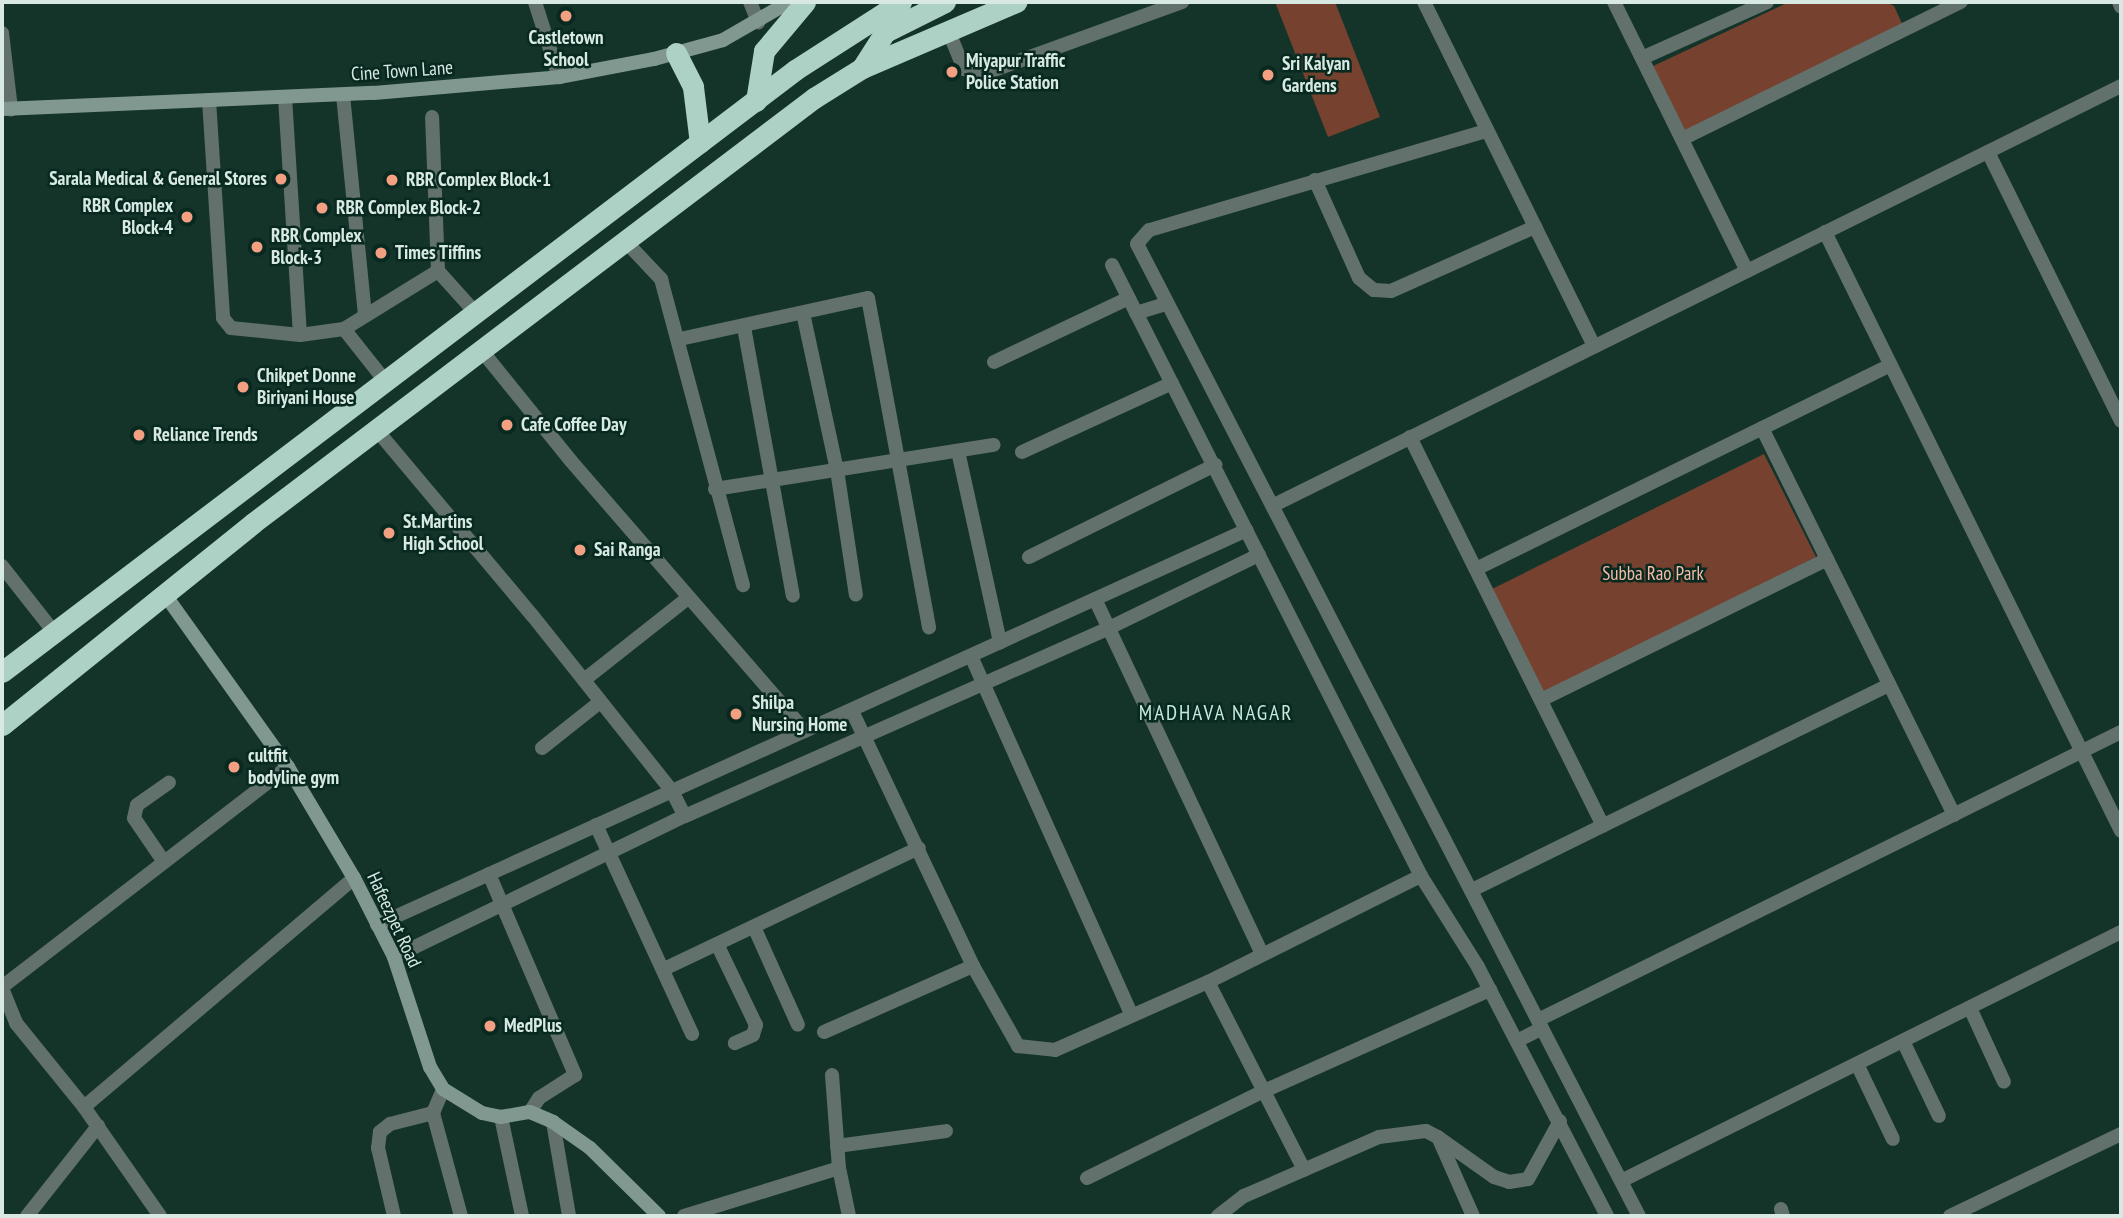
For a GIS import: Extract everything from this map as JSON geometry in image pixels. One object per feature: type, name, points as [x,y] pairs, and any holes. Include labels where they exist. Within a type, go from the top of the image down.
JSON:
[{"type":"highway","points":[[756,101],[764,51],[805,2]]},
{"type":"highway","points":[[2,672],[794,70],[901,2]]},
{"type":"highway","points":[[862,68],[885,32],[945,2]]},
{"type":"highway","points":[[2,725],[375,428],[627,243],[814,98],[862,68],[1016,2]]},
{"type":"highway","points":[[676,53],[694,87],[701,143]]},
{"type":"highway","points":[[571,238],[593,268]]},
{"type":"highway","points":[[536,265],[560,293]]},
{"type":"street","points":[[535,2],[559,77]]},
{"type":"street","points":[[750,2],[758,22]]},
{"type":"street","name":"Cine Town Lane","points":[[6,109],[343,94],[559,77],[676,53],[723,40],[789,2]]},
{"type":"street","points":[[948,30],[964,69],[983,74],[1182,2]]},
{"type":"street","points":[[1424,2],[1594,346]]},
{"type":"street","points":[[1614,2],[1747,271]]},
{"type":"street","points":[[1642,58],[1767,2]]},
{"type":"street","points":[[2119,2],[2121,7]]},
{"type":"street","points":[[1682,139],[1956,3]]},
{"type":"street","points":[[2,33],[6,109]]},
{"type":"street","points":[[1274,505],[2121,86]]},
{"type":"street","points":[[343,94],[365,316]]},
{"type":"street","points":[[285,97],[300,335]]},
{"type":"street","points":[[209,100],[223,318],[231,328],[300,335],[344,329],[438,271]]},
{"type":"street","points":[[432,117],[438,271],[474,312]]},
{"type":"street","points":[[1486,131],[1315,180],[1143,234],[1137,244],[1139,254],[1274,505],[1639,1216]]},
{"type":"street","points":[[1988,152],[2121,421]]},
{"type":"street","points":[[1315,180],[1359,278],[1374,290],[1391,291],[1535,227]]},
{"type":"street","points":[[1825,232],[2121,831]]},
{"type":"street","points":[[627,243],[661,279],[680,339],[715,489],[743,585]]},
{"type":"street","points":[[1112,265],[1421,876],[1490,990],[1607,1216]]},
{"type":"street","points":[[680,339],[868,298],[896,461],[929,627]]},
{"type":"street","points":[[994,362],[1129,298]]},
{"type":"street","points":[[1136,313],[1166,304]]},
{"type":"street","points":[[803,313],[837,470],[856,595]]},
{"type":"street","points":[[744,327],[793,596]]},
{"type":"street","points":[[344,329],[386,382]]},
{"type":"street","points":[[482,351],[688,598],[805,731]]},
{"type":"street","points":[[1476,569],[1891,365]]},
{"type":"street","points":[[1022,452],[1172,383]]},
{"type":"street","points":[[375,428],[584,680],[672,791],[685,817]]},
{"type":"street","points":[[1762,428],[1954,815]]},
{"type":"street","points":[[1410,437],[1603,826]]},
{"type":"street","points":[[715,489],[994,445]]},
{"type":"street","points":[[958,451],[1000,642]]},
{"type":"street","points":[[1029,557],[1215,465]]},
{"type":"street","points":[[377,925],[1247,530]]},
{"type":"street","points":[[394,957],[685,817],[1110,628],[1259,555]]},
{"type":"street","points":[[1541,700],[1827,559]]},
{"type":"street","points":[[2,566],[54,632]]},
{"type":"street","name":"Hafeezpet Road","points":[[166,596],[288,767],[354,878],[394,957],[429,1067],[443,1089],[468,1108],[501,1117],[530,1112]]},
{"type":"street","points":[[584,680],[688,598]]},
{"type":"street","points":[[1095,599],[1262,954]]},
{"type":"street","points":[[971,656],[1131,1013]]},
{"type":"street","points":[[1472,890],[1889,685]]},
{"type":"street","points":[[542,748],[600,702]]},
{"type":"street","points":[[852,711],[973,966],[1018,1046],[1055,1050],[1131,1013],[1208,982],[1421,876]]},
{"type":"street","points":[[1517,1041],[1540,1024],[2121,732]]},
{"type":"street","points":[[160,1216],[84,1107],[16,1023],[2,988],[288,767]]},
{"type":"street","points":[[164,862],[134,818],[137,805],[169,783]]},
{"type":"street","points":[[596,825],[692,1034]]},
{"type":"street","points":[[664,969],[919,848]]},
{"type":"street","points":[[489,874],[575,1075],[539,1098],[530,1112],[553,1122],[590,1147],[659,1216]]},
{"type":"street","points":[[84,1107],[354,878]]},
{"type":"street","points":[[754,927],[797,1025]]},
{"type":"street","points":[[1621,1181],[2121,932]]},
{"type":"street","points":[[717,944],[756,1025],[753,1035],[734,1043]]},
{"type":"street","points":[[824,1032],[973,966]]},
{"type":"street","points":[[1208,982],[1304,1170]]},
{"type":"street","points":[[1087,1178],[1264,1091],[1490,990]]},
{"type":"street","points":[[1970,1008],[2004,1082]]},
{"type":"street","points":[[1903,1041],[1939,1116]]},
{"type":"street","points":[[1857,1064],[1893,1139]]},
{"type":"street","points":[[832,1075],[839,1168],[849,1216]]},
{"type":"street","points":[[443,1089],[433,1113],[461,1216]]},
{"type":"street","points":[[394,1216],[378,1148],[380,1132],[390,1124],[433,1113]]},
{"type":"street","points":[[501,1117],[522,1216]]},
{"type":"street","points":[[1218,1216],[1244,1196],[1379,1137],[1426,1131],[1494,1177],[1509,1182],[1528,1179],[1560,1121]]},
{"type":"street","points":[[553,1122],[569,1216]]},
{"type":"street","points":[[27,1216],[98,1126]]},
{"type":"street","points":[[837,1146],[946,1131]]},
{"type":"street","points":[[1950,1216],[2121,1134]]},
{"type":"street","points":[[1438,1137],[1473,1216]]},
{"type":"street","points":[[684,1216],[839,1168]]},
{"type":"green space","points":[[1275,2],[1335,2],[1380,117],[1328,137]]},
{"type":"green space","points":[[1789,2],[1886,2],[1894,6],[1905,30],[1681,138],[1649,68]]},
{"type":"green space","name":"Subba Rao Park","points":[[1764,454],[1816,557],[1542,694],[1490,590]]},
{"type":"place","name":"Castletown School","points":[[566,16]]},
{"type":"place","name":"Miyapur Traffic Police Station","points":[[952,72]]},
{"type":"place","name":"Sri Kalyan Gardens","points":[[1268,75]]},
{"type":"place","name":"Sarala Medical & General Stores","points":[[281,179]]},
{"type":"place","name":"RBR Complex Block-1","points":[[392,180]]},
{"type":"place","name":"RBR Complex Block-2","points":[[322,208]]},
{"type":"place","name":"RBR Complex Block-4","points":[[187,217]]},
{"type":"place","name":"RBR Complex Block-3","points":[[257,247]]},
{"type":"place","name":"Times Tiffins","points":[[381,253]]},
{"type":"place","name":"Chikpet Donne Biriyani House","points":[[243,387]]},
{"type":"place","name":"Cafe Coffee Day","points":[[507,425]]},
{"type":"place","name":"Reliance Trends","points":[[139,435]]},
{"type":"place","name":"St.Martins High School","points":[[389,533]]},
{"type":"place","name":"Sai Ranga","points":[[580,550]]},
{"type":"place","name":"Shilpa Nursing Home","points":[[736,714]]},
{"type":"place","name":"cultfit bodyline gym","points":[[234,767]]},
{"type":"place","name":"MedPlus","points":[[490,1026]]},
{"type":"district","name":"MADHAVA NAGAR","points":[[1216,713]]}]
